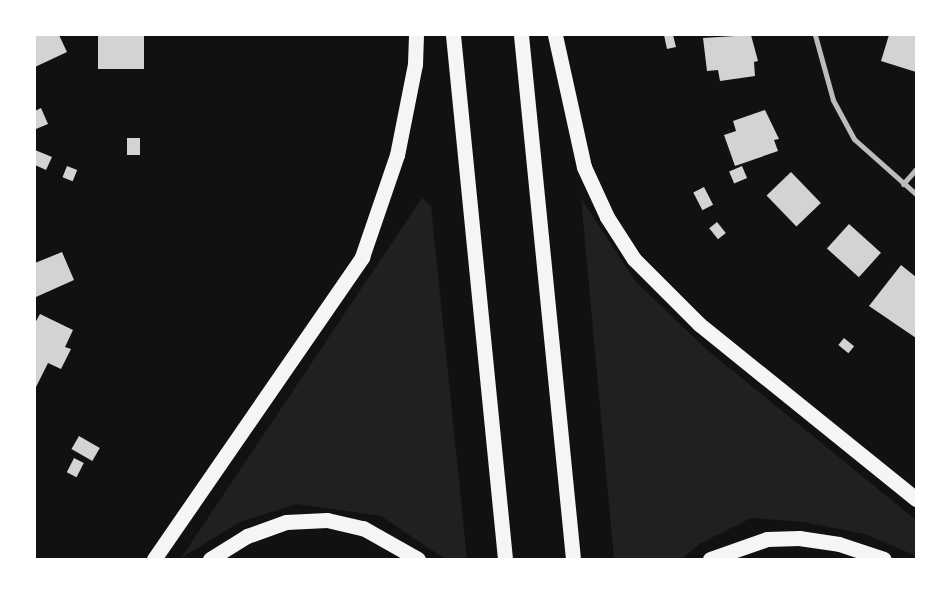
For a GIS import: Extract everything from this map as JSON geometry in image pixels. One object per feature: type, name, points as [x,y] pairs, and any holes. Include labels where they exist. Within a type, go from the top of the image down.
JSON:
[{"type":"highway","points":[[154,559],[362,257],[397,155],[415,64],[416,35]]},
{"type":"highway","points":[[453,35],[505,559]]},
{"type":"highway","points":[[521,35],[573,559]]},
{"type":"highway","points":[[555,35],[584,167],[607,217],[634,259],[706,330],[916,499]]},
{"type":"highway","points":[[210,559],[247,536],[286,522],[327,520],[363,528],[418,559]]},
{"type":"highway","points":[[710,559],[767,539],[799,538],[839,544],[884,559]]},
{"type":"street","points":[[815,35],[833,100],[854,139],[916,194]]},
{"type":"street","points":[[903,184],[916,169]]},
{"type":"shaded area","points":[[422,198],[431,206],[467,559],[445,559],[381,516],[297,504],[240,522],[181,558]]},
{"type":"shaded area","points":[[581,198],[635,281],[706,349],[916,520],[916,556],[865,534],[803,522],[751,518],[699,544],[682,559],[614,559]]},
{"type":"building","points":[[35,35],[59,35],[67,52],[35,67]]},
{"type":"building","points":[[98,35],[144,35],[144,69],[98,69]]},
{"type":"building","points":[[664,35],[673,35],[676,47],[667,49]]},
{"type":"building","points":[[751,35],[758,61],[754,62],[755,76],[720,81],[718,70],[707,71],[703,38]]},
{"type":"building","points":[[889,35],[916,35],[916,72],[881,61]]},
{"type":"building","points":[[41,108],[48,124],[36,129],[35,111]]},
{"type":"building","points":[[765,110],[779,139],[774,140],[778,151],[735,166],[724,135],[736,131],[733,121]]},
{"type":"building","points":[[127,138],[140,138],[140,155],[127,155]]},
{"type":"building","points":[[35,150],[52,157],[46,170],[35,165]]},
{"type":"building","points":[[67,166],[77,170],[73,181],[63,177]]},
{"type":"building","points":[[742,166],[747,178],[734,183],[729,171]]},
{"type":"building","points":[[791,172],[821,203],[796,227],[767,196]]},
{"type":"building","points":[[704,187],[713,205],[702,210],[693,192]]},
{"type":"building","points":[[717,222],[726,233],[718,239],[709,228]]},
{"type":"building","points":[[849,224],[881,253],[859,277],[827,249]]},
{"type":"building","points":[[62,252],[74,280],[36,297],[35,263]]},
{"type":"building","points":[[901,265],[916,277],[916,338],[869,306]]},
{"type":"building","points":[[40,314],[73,330],[65,347],[71,349],[61,369],[48,363],[35,389],[35,323]]},
{"type":"building","points":[[844,338],[854,346],[848,353],[838,345]]},
{"type":"building","points":[[79,436],[100,448],[92,461],[72,449]]},
{"type":"building","points":[[74,458],[84,463],[77,477],[67,472]]}]
